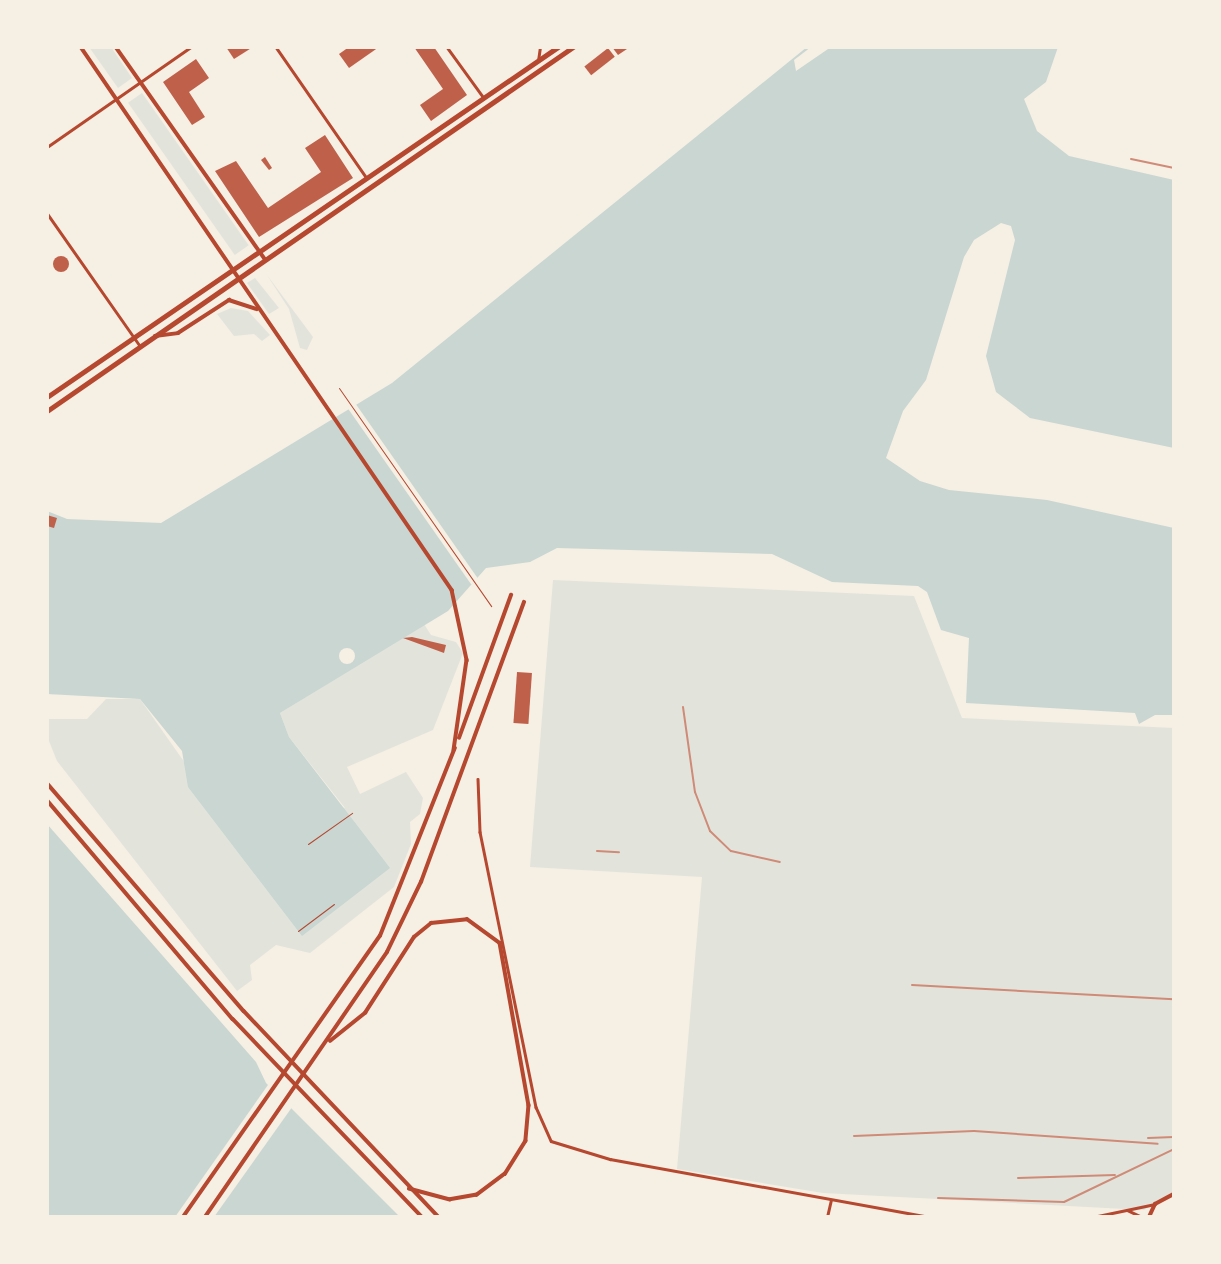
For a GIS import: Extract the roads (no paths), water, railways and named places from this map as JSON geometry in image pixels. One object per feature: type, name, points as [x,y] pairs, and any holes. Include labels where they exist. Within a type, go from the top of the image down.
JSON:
[{"type":"main road","points":[[81,47],[452,590],[467,660],[454,750]]},
{"type":"main road","points":[[117,47],[265,259]]},
{"type":"main road","points":[[47,397],[558,47]]},
{"type":"main road","points":[[47,411],[573,47]]},
{"type":"main road","points":[[154,336],[178,333],[229,300],[246,301],[261,312]]},
{"type":"main road","points":[[183,1217],[380,936],[454,750],[511,595]]},
{"type":"main road","points":[[205,1217],[326,1044],[407,913],[524,602]]},
{"type":"main road","points":[[49,785],[244,1011],[439,1217]]},
{"type":"main road","points":[[47,800],[233,1019],[422,1217]]},
{"type":"main road","points":[[326,1044],[365,1013],[414,937],[431,923],[457,916],[476,923],[503,952],[529,1105],[519,1155],[494,1184],[466,1198],[410,1189]]},
{"type":"main road","points":[[1149,1217],[1155,1204],[1174,1194]]},
{"type":"street","points":[[47,147],[191,47]]},
{"type":"street","points":[[276,47],[367,179]]},
{"type":"street","points":[[447,47],[484,98]]},
{"type":"street","points":[[538,61],[540,47]]},
{"type":"street","points":[[47,213],[140,346]]},
{"type":"street","points":[[478,779],[477,818],[545,1134],[567,1150],[928,1217]]},
{"type":"street","points":[[827,1217],[831,1200]]},
{"type":"street","points":[[1093,1217],[1155,1204]]},
{"type":"street","points":[[1124,1209],[1142,1217]]},
{"type":"railway","points":[[1131,159],[1174,168]]},
{"type":"railway","points":[[683,707],[695,792],[710,831],[731,851],[780,862]]},
{"type":"railway","points":[[597,851],[619,852]]},
{"type":"railway","points":[[912,985],[1174,999]]},
{"type":"railway","points":[[854,1136],[974,1131],[1158,1144]]},
{"type":"railway","points":[[1148,1138],[1174,1137]]},
{"type":"railway","points":[[938,1198],[1064,1202],[1174,1149]]},
{"type":"railway","points":[[1018,1178],[1115,1175]]}]
